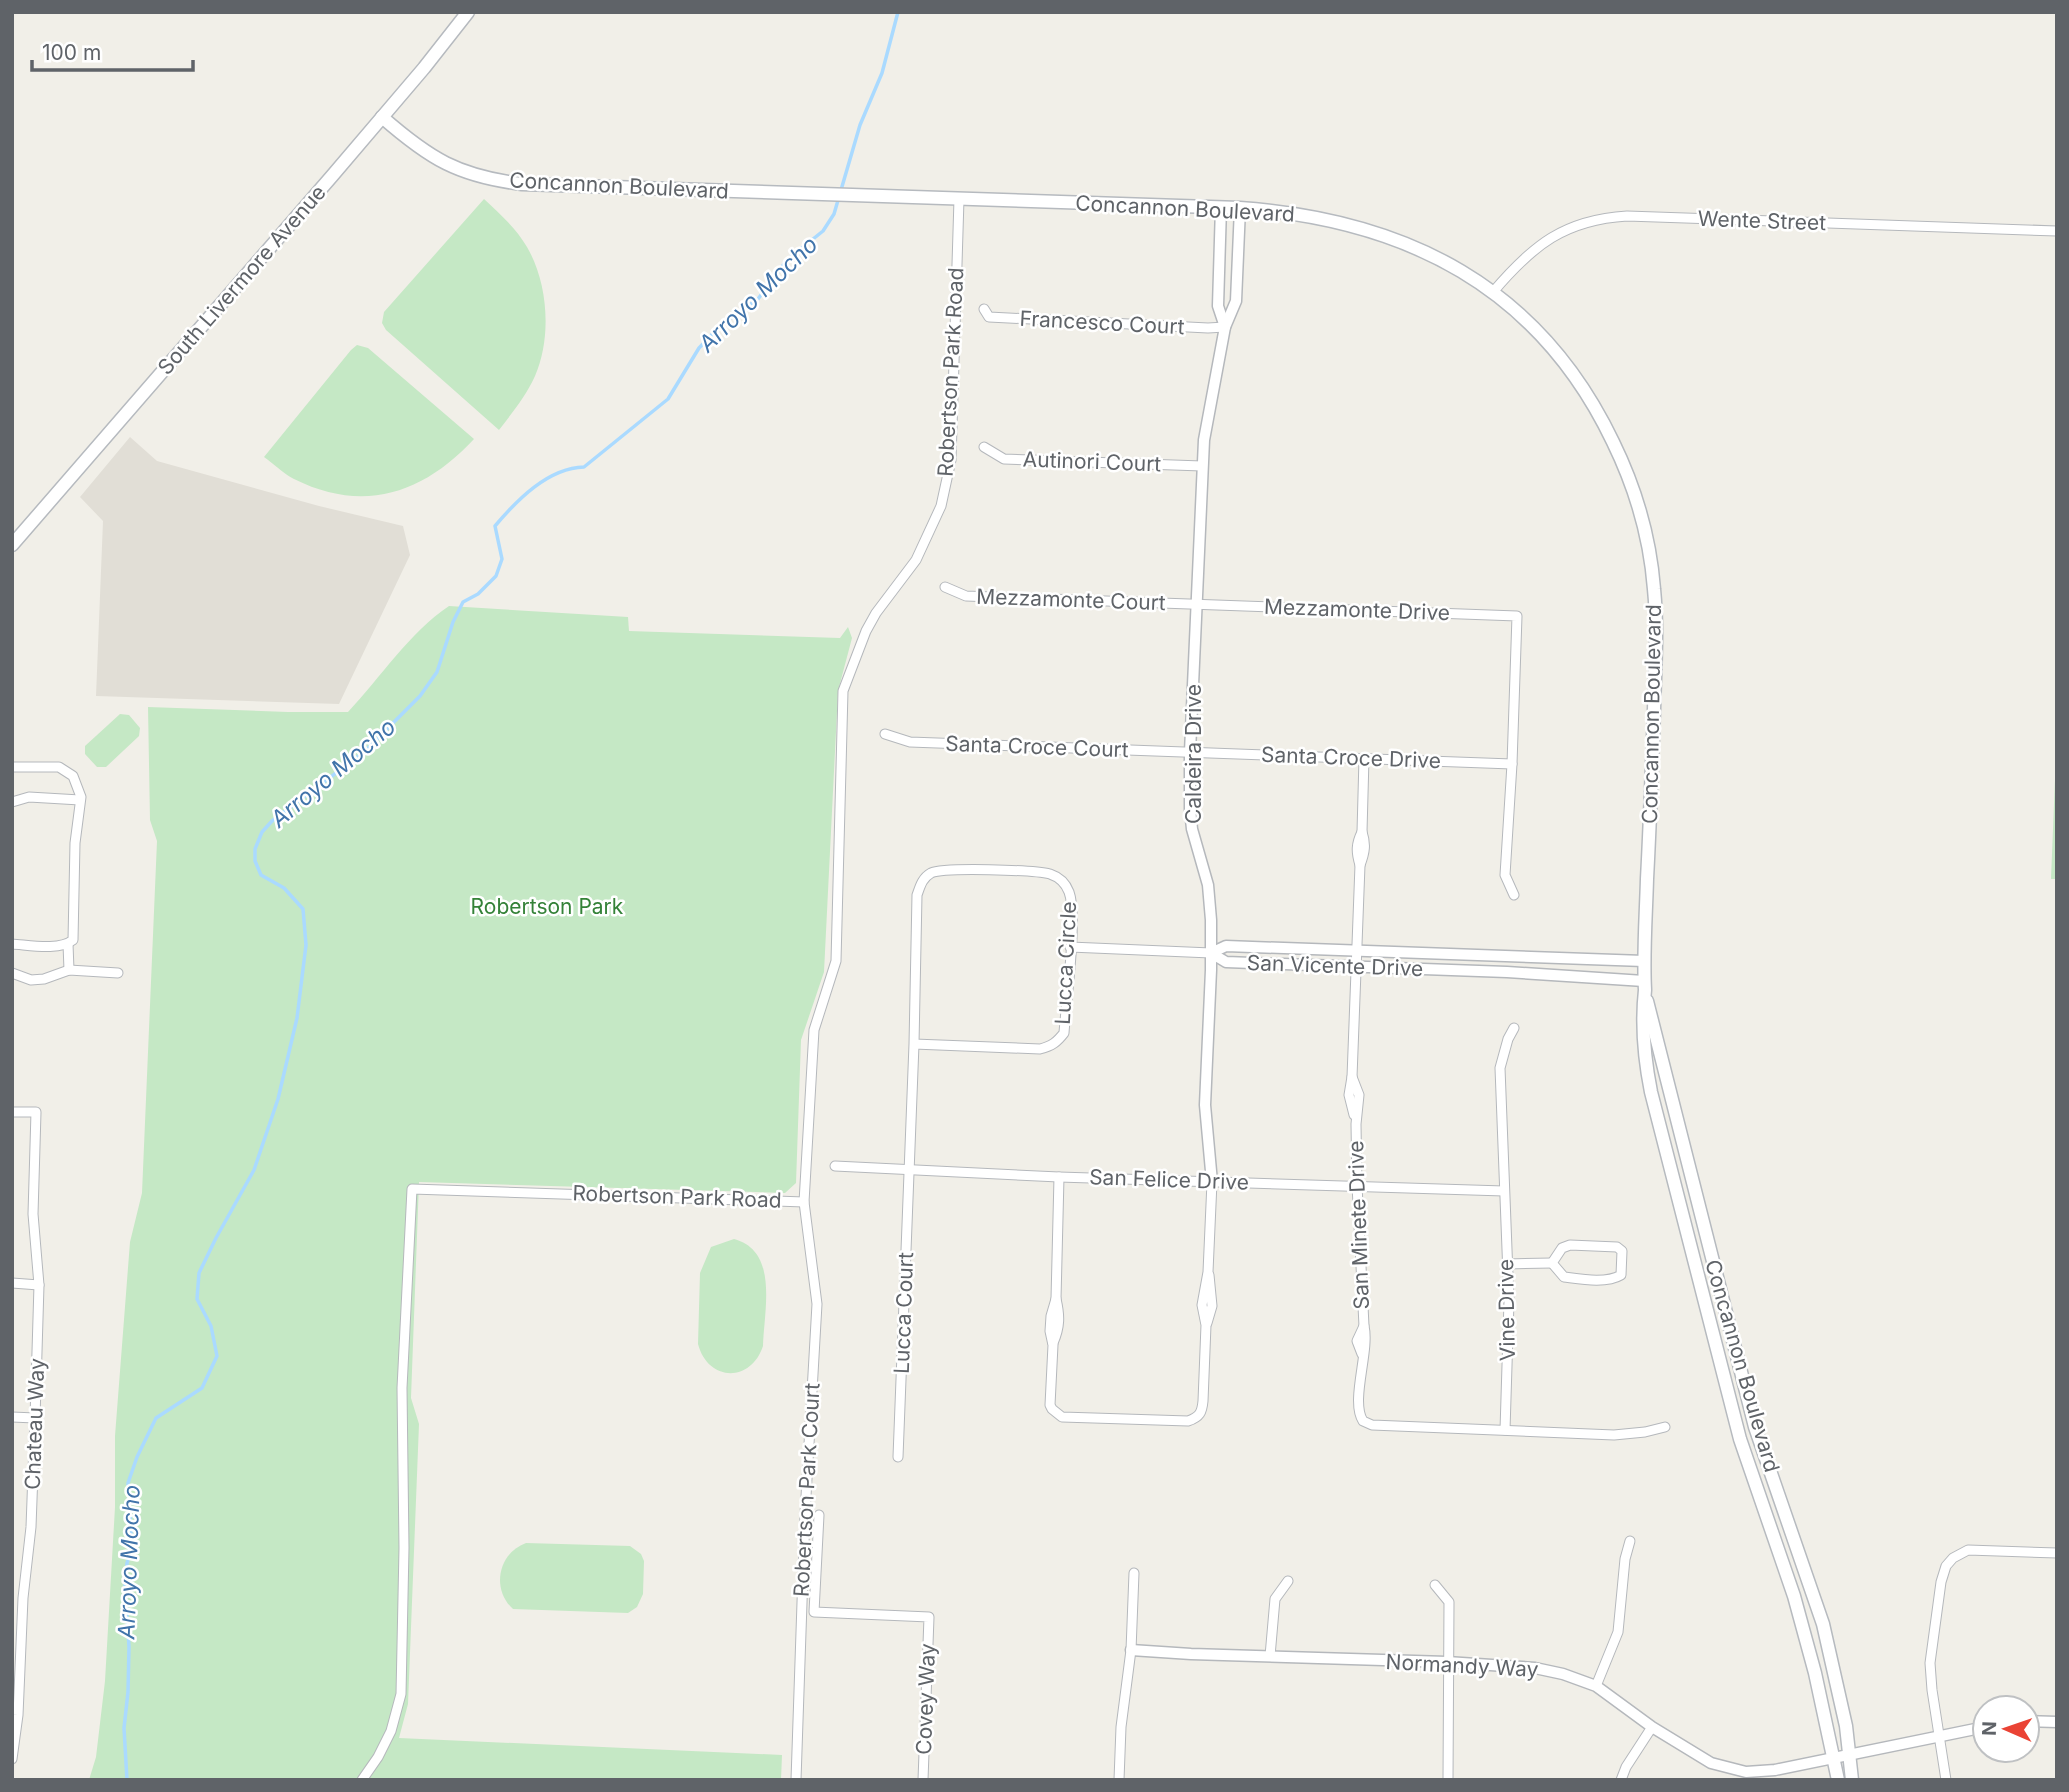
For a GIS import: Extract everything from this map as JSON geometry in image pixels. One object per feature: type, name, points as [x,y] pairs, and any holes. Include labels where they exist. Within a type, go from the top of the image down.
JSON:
[{"type":"main road","name":"South Livermore Avenue","points":[[12,545],[382,117],[468,12]]},
{"type":"main road","name":"Concannon Boulevard","points":[[382,117],[424,152],[455,169],[486,179],[522,184],[1221,207],[1284,212],[1349,223],[1451,264],[1518,310],[1541,333],[1574,372],[1599,413],[1624,465],[1639,506],[1649,549],[1656,634],[1642,1018],[1644,1057],[1740,1439],[1794,1596],[1841,1756],[1852,1780]]},
{"type":"main road","name":"Concannon Boulevard","points":[[1645,986],[1755,1427],[1823,1624],[1846,1726],[1838,1780]]},
{"type":"street","name":"Robertson Park Road","points":[[362,1780],[391,1731],[401,1694],[404,1548],[402,1388],[412,1189],[804,1202],[814,1030],[836,961],[843,691],[866,631],[876,613],[916,560],[941,506],[951,460],[958,199]]},
{"type":"street","name":"Caldeira Drive","points":[[1221,207],[1218,306],[1225,327]]},
{"type":"street","name":"Caldeira Drive","points":[[1212,1182],[1205,1105],[1211,953],[1208,885],[1192,829],[1191,752],[1202,466],[1209,407],[1225,327],[1236,301],[1240,208]]},
{"type":"street","name":"Wente Street","points":[[1493,292],[1525,256],[1539,246],[1559,233],[1605,218],[1627,216],[2057,231]]},
{"type":"street","name":"Francesco Court","points":[[984,309],[989,317],[1225,327]]},
{"type":"street","name":"Autinori Court","points":[[984,447],[1004,459],[1202,466]]},
{"type":"street","name":"Mezzamonte Court","points":[[945,587],[966,596],[1198,605]]},
{"type":"street","name":"Mezzamonte Drive","points":[[1198,605],[1517,616],[1512,764]]},
{"type":"street","name":"Santa Croce Court","points":[[884,734],[910,742],[1191,752]]},
{"type":"street","name":"Santa Croce Drive","points":[[1191,752],[1512,764]]},
{"type":"street","name":"San Minete Drive","points":[[1364,758],[1362,832],[1357,841],[1360,865],[1352,1077],[1359,1095],[1356,1124],[1357,1185],[1364,1326],[1357,1341],[1363,1356],[1359,1410],[1363,1421],[1372,1425],[1505,1430]]},
{"type":"street","points":[[1512,764],[1505,875],[1514,895]]},
{"type":"street","points":[[12,767],[59,767],[73,776],[80,800],[73,874],[73,940],[68,944],[12,944]]},
{"type":"street","points":[[12,802],[29,797],[80,800]]},
{"type":"street","name":"Lucca Circle","points":[[909,1169],[918,895],[921,884],[928,875],[943,870],[1040,873],[1058,878],[1069,891],[1072,903],[1064,1032],[1051,1046],[1040,1049],[914,1044]]},
{"type":"street","points":[[68,944],[69,970]]},
{"type":"street","name":"San Vicente Drive","points":[[1211,953],[1226,946],[1644,961]]},
{"type":"street","points":[[1070,947],[1211,953]]},
{"type":"street","name":"San Vicente Drive","points":[[1211,953],[1226,962],[1507,972],[1645,986]]},
{"type":"street","points":[[12,973],[32,980],[52,977],[69,970],[118,974]]},
{"type":"street","name":"Vine Drive","points":[[1505,1430],[1509,1339],[1500,1068],[1514,1028]]},
{"type":"street","name":"Chateau Way","points":[[12,1112],[36,1112],[33,1214],[39,1285],[31,1527],[23,1598],[18,1715],[12,1759]]},
{"type":"street","name":"San Felice Drive","points":[[835,1166],[1059,1177],[1503,1191]]},
{"type":"street","name":"Lucca Court","points":[[898,1457],[909,1169]]},
{"type":"street","points":[[1059,1177],[1056,1299],[1050,1331],[1053,1345],[1050,1405],[1062,1417],[1188,1421],[1202,1411],[1206,1325],[1212,1306],[1208,1272],[1212,1182]]},
{"type":"street","name":"Robertson Park Court","points":[[796,1780],[805,1514],[817,1304],[804,1202]]},
{"type":"street","points":[[1507,1264],[1552,1264],[1564,1277],[1616,1278],[1621,1275],[1622,1251],[1617,1247],[1570,1245],[1562,1248],[1552,1264]]},
{"type":"street","points":[[12,1283],[39,1285]]},
{"type":"street","points":[[12,1417],[35,1418]]},
{"type":"street","points":[[1505,1430],[1623,1434],[1665,1427]]},
{"type":"street","name":"Covey Way","points":[[819,1515],[814,1612],[929,1617],[923,1780]]},
{"type":"street","points":[[1596,1686],[1618,1632],[1625,1559],[1630,1541]]},
{"type":"street","points":[[1946,1780],[1930,1663],[1941,1582],[1946,1566],[1953,1558],[1968,1550],[2057,1553]]},
{"type":"street","points":[[1119,1780],[1121,1727],[1131,1650],[1134,1573]]},
{"type":"street","points":[[1270,1656],[1275,1599],[1288,1581]]},
{"type":"street","points":[[1436,1585],[1449,1602],[1448,1780]]},
{"type":"street","points":[[12,1597],[23,1598]]},
{"type":"street","name":"Normandy Way","points":[[1131,1650],[1535,1668],[1563,1674],[1596,1686],[1652,1727],[1712,1763],[1747,1776],[1971,1730]]},
{"type":"street","points":[[1621,1780],[1652,1727]]},
{"type":"shaded area","points":[[130,437],[157,461],[319,506],[403,526],[410,555],[339,704],[96,696],[103,521],[80,497]]},
{"type":"green space","points":[[484,199],[513,227],[527,247],[540,277],[545,310],[544,344],[535,376],[499,430],[386,330],[382,323],[384,312]]},
{"type":"green space","points":[[357,345],[368,348],[474,439],[455,458],[414,485],[369,496],[320,490],[290,477],[264,457]]},
{"type":"green space","name":"Robertson Park","points":[[449,606],[628,617],[629,631],[840,638],[848,627],[852,638],[838,691],[824,972],[801,1040],[796,1183],[785,1193],[419,1182],[411,1398],[419,1424],[408,1704],[399,1738],[782,1755],[781,1780],[89,1780],[96,1757],[105,1681],[115,1507],[115,1436],[130,1242],[142,1193],[157,841],[150,820],[148,707],[348,712],[408,642]]},
{"type":"green space","points":[[120,714],[129,715],[140,728],[139,736],[106,767],[97,767],[85,754],[85,746]]},
{"type":"green space","points":[[2057,729],[2057,879],[2051,879]]},
{"type":"green space","points":[[734,1239],[748,1246],[758,1256],[766,1283],[766,1299],[763,1346],[749,1367],[730,1373],[711,1366],[703,1357],[698,1344],[700,1273],[711,1247]]},
{"type":"green space","points":[[526,1543],[630,1546],[641,1554],[644,1561],[643,1594],[637,1607],[628,1613],[513,1609],[502,1592],[501,1572],[509,1555]]},
{"type":"waterway","name":"Arroyo Mocho","points":[[127,1780],[124,1728],[129,1647],[125,1584],[132,1548],[128,1483],[156,1418],[202,1388],[217,1356],[211,1326],[197,1299],[199,1273],[254,1170],[278,1099],[297,1018],[306,945],[303,909],[284,888],[261,875],[255,861],[255,849],[262,832],[272,821],[364,752],[420,696],[437,672],[453,622],[463,602],[478,594],[496,576],[502,559],[495,526],[504,516],[523,496],[546,479],[558,473],[584,467],[668,399],[699,348],[722,324],[758,299],[787,260],[823,231],[834,214],[860,125],[882,73],[898,12]]}]
